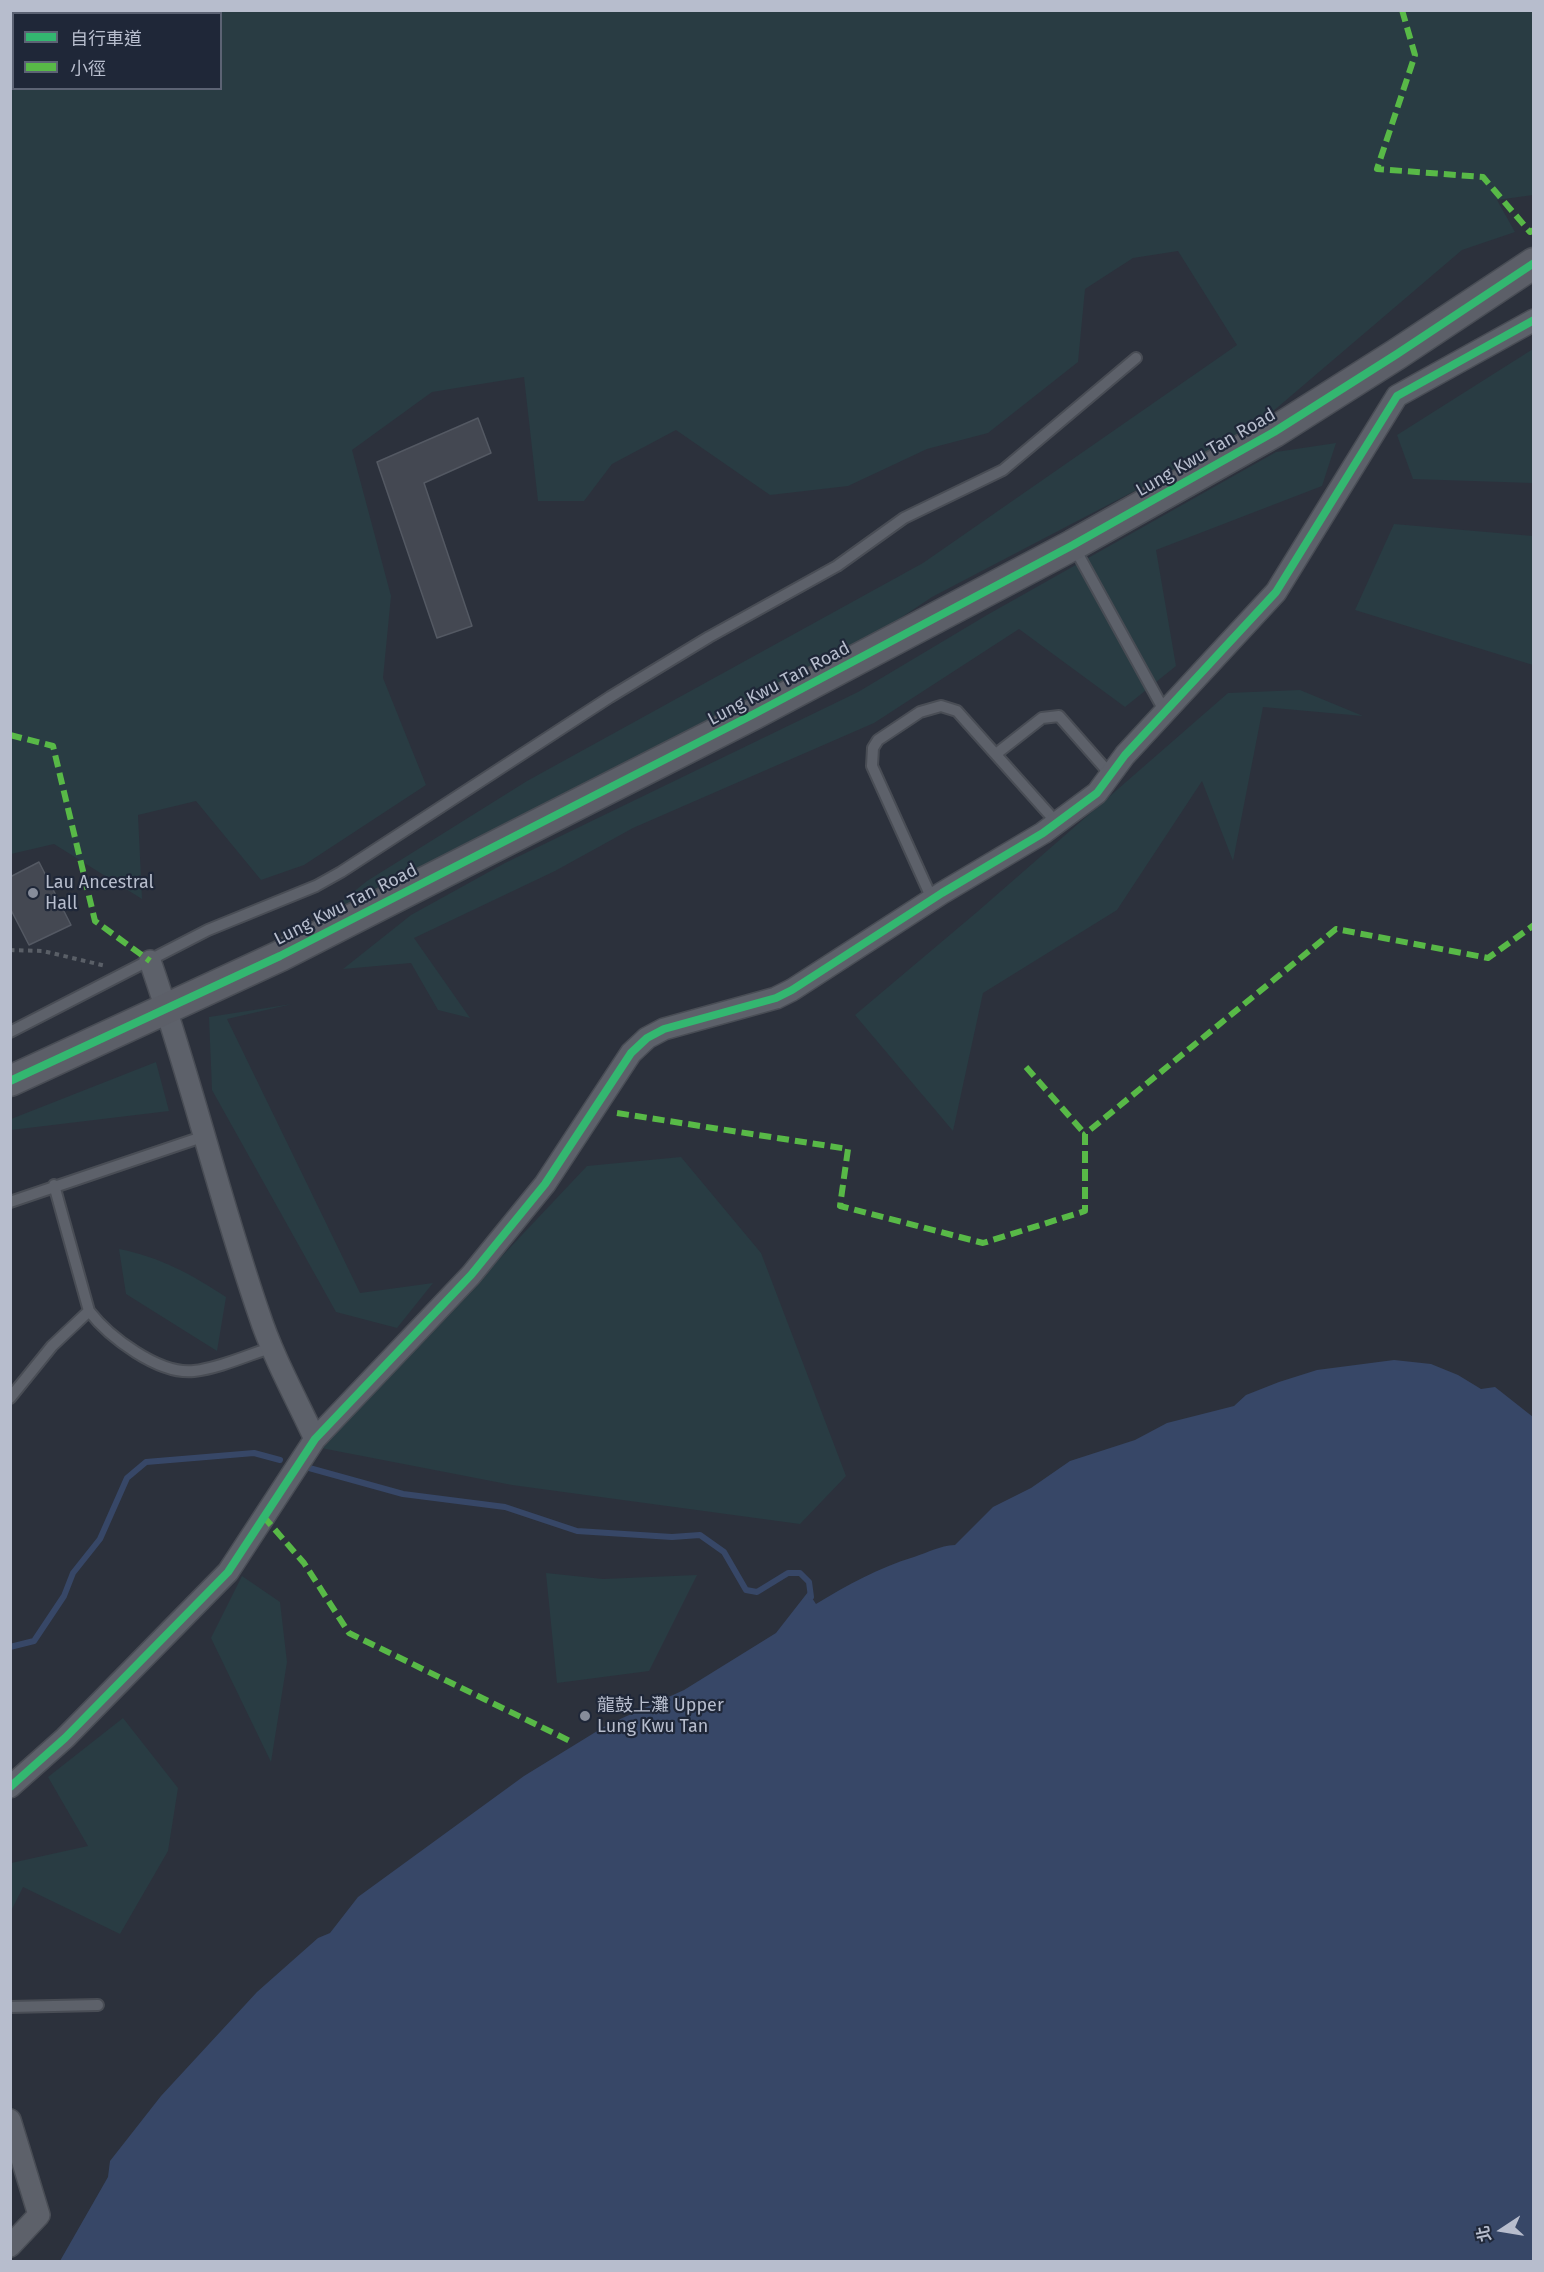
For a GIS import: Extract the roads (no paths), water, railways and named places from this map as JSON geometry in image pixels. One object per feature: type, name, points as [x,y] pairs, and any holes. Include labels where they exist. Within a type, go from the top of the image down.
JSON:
[{"type":"street","name":"Lung Kwu Tan Road","points":[[10,1081],[280,956],[743,720],[1073,545],[1274,432],[1397,354],[1533,263]]},
{"type":"street","points":[[10,1787],[65,1738],[228,1572],[315,1439],[471,1275],[545,1184],[631,1053],[647,1038],[678,1024],[784,994],[932,899],[1057,823],[1097,793],[1125,755],[1276,592],[1397,396],[1533,320]]},
{"type":"street","points":[[150,961],[167,1010],[256,1307],[315,1439]]},
{"type":"street","points":[[10,2120],[39,2216],[10,2246]]},
{"type":"lane","points":[[10,1032],[208,930],[316,886],[620,691],[709,637],[837,566],[904,518],[1003,470],[1136,358]]},
{"type":"lane","points":[[1073,545],[1165,712]]},
{"type":"lane","points":[[932,899],[872,766],[873,748],[878,740],[920,712],[941,706],[957,711],[1057,823]]},
{"type":"lane","points":[[996,754],[1042,718],[1059,716],[1111,774]]},
{"type":"lane","points":[[10,1202],[54,1185],[204,1136]]},
{"type":"lane","points":[[54,1185],[89,1311],[110,1333],[138,1354],[166,1368],[193,1371],[273,1347]]},
{"type":"lane","points":[[10,1398],[52,1346],[89,1311]]},
{"type":"lane","points":[[10,2007],[98,2005]]},
{"type":"water","points":[[1394,1360],[1431,1364],[1458,1375],[1481,1389],[1495,1387],[1533,1417],[1533,2261],[60,2261],[108,2177],[110,2161],[161,2096],[257,1992],[318,1938],[330,1933],[358,1897],[524,1776],[607,1725],[684,1690],[776,1633],[808,1592],[816,1604],[876,1571],[939,1548],[955,1545],[993,1507],[1031,1488],[1070,1461],[1135,1440],[1167,1423],[1234,1406],[1246,1395],[1317,1370]]},
{"type":"waterway","points":[[10,1647],[34,1641],[64,1596],[73,1573],[100,1539],[127,1478],[146,1462],[254,1453],[280,1460]]},
{"type":"waterway","points":[[302,1466],[403,1494],[505,1507],[577,1531],[672,1537],[700,1535],[724,1552],[746,1590],[757,1592],[788,1573],[800,1573],[809,1582],[811,1597]]},
{"type":"place","name":"Lau Ancestral Hall","points":[[33,893]]},
{"type":"place","name":"龍鼓上灘 Upper Lung Kwu Tan","points":[[585,1716]]}]
